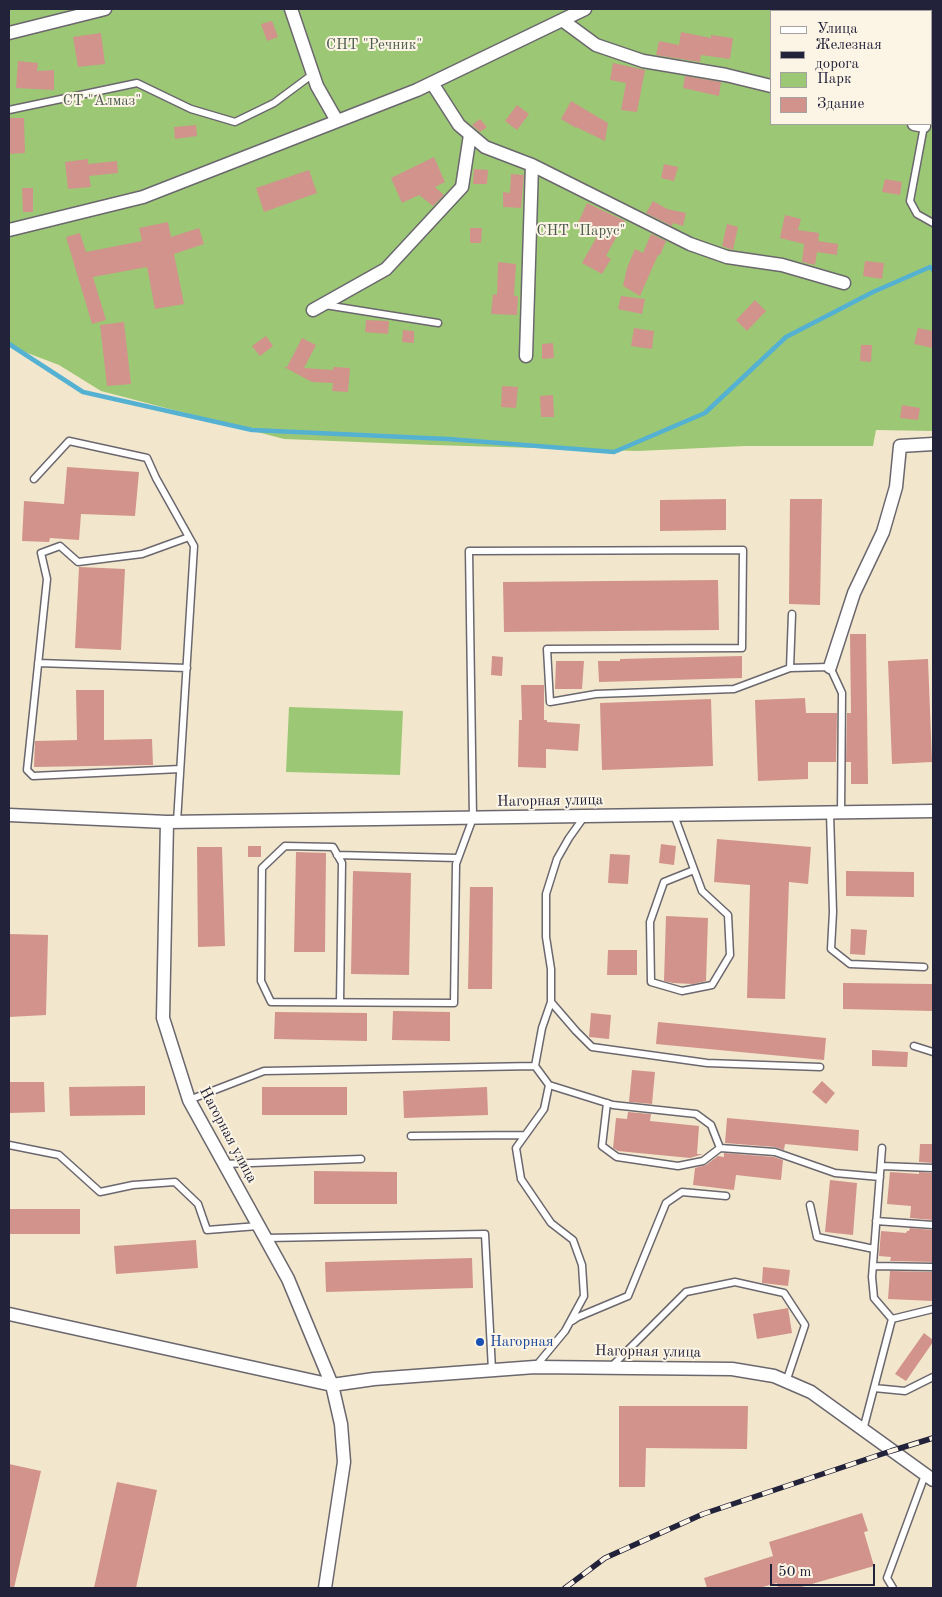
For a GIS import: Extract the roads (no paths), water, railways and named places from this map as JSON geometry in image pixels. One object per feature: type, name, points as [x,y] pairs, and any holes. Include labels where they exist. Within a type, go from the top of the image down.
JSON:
[{"type":"street","points":[[9,33],[105,9]]},
{"type":"street","points":[[291,9],[317,86],[337,121]]},
{"type":"street","points":[[9,230],[143,197],[432,83],[585,9]]},
{"type":"street","points":[[562,20],[596,45],[642,61],[726,75],[770,86]]},
{"type":"street","points":[[432,83],[458,125],[485,146],[532,165],[690,244],[727,257],[782,265],[844,283]]},
{"type":"street","points":[[319,307],[386,269],[462,187],[470,134]]},
{"type":"street","points":[[526,356],[532,165]]},
{"type":"street","points":[[830,667],[854,593],[882,532],[896,487],[900,446],[933,444]]},
{"type":"street","name":"Нагорная улица","points":[[9,815],[172,822],[933,811]]},
{"type":"street","name":"Нагорная улица","points":[[172,822],[163,1018],[189,1100],[288,1280],[332,1385]]},
{"type":"street","name":"Нагорная улица","points":[[9,1314],[332,1385],[374,1379],[535,1367],[732,1369],[774,1376],[810,1392],[929,1477]]},
{"type":"street","points":[[325,1588],[344,1462],[341,1424],[332,1385]]},
{"type":"lane","points":[[9,110],[137,83],[191,110],[236,122],[274,103],[314,74]]},
{"type":"lane","points":[[921,125],[910,201],[917,214],[933,223]]},
{"type":"lane","points":[[319,307],[438,323]]},
{"type":"lane","points":[[34,479],[69,441],[147,458],[194,546],[180,769],[172,822]]},
{"type":"lane","points":[[180,769],[34,776],[27,770],[47,580],[41,553],[60,546],[78,562],[142,554],[189,537]]},
{"type":"lane","points":[[340,1002],[342,863],[333,847],[284,846],[262,868],[261,981],[271,1002],[454,1003],[456,864],[473,818],[469,551],[743,550],[742,648],[547,649],[550,702],[596,694],[734,689],[790,668],[830,667],[842,693],[831,949],[850,964],[924,967]]},
{"type":"lane","points":[[790,668],[792,614]]},
{"type":"lane","points":[[38,664],[187,668]]},
{"type":"lane","points":[[674,815],[702,891],[728,915],[730,955],[712,985],[682,991],[651,982],[650,922],[664,882],[694,870]]},
{"type":"lane","points":[[585,816],[557,859],[546,894],[546,936],[551,969],[551,1002],[542,1028],[535,1066],[549,1085],[613,1105],[696,1114],[711,1125],[720,1148]]},
{"type":"lane","points":[[337,855],[458,858]]},
{"type":"lane","points":[[551,1002],[592,1047],[707,1064],[820,1067]]},
{"type":"lane","points":[[914,1046],[933,1052]]},
{"type":"lane","points":[[189,1100],[264,1071],[535,1066]]},
{"type":"lane","points":[[535,1367],[565,1331],[584,1296],[582,1264],[573,1240],[550,1223],[521,1179],[516,1148],[544,1109],[549,1085]]},
{"type":"lane","points":[[607,1103],[602,1146],[617,1157],[678,1166],[703,1161],[720,1148],[775,1152],[835,1173],[880,1177]]},
{"type":"lane","points":[[411,1136],[524,1135]]},
{"type":"lane","points":[[9,1146],[59,1154],[100,1192],[132,1185],[175,1182],[198,1204],[207,1230],[258,1226]]},
{"type":"lane","points":[[882,1148],[872,1277],[874,1298],[892,1319]]},
{"type":"lane","points":[[224,1164],[362,1159]]},
{"type":"lane","points":[[881,1166],[933,1168]]},
{"type":"lane","points":[[569,1324],[578,1317],[628,1296],[666,1203],[682,1192],[726,1196]]},
{"type":"lane","points":[[810,1205],[817,1237],[874,1249]]},
{"type":"lane","points":[[876,1221],[933,1225]]},
{"type":"lane","points":[[265,1238],[485,1234],[492,1370]]},
{"type":"lane","points":[[873,1266],[933,1267]]},
{"type":"lane","points":[[610,1368],[686,1292],[735,1282],[784,1293],[805,1325],[786,1382]]},
{"type":"lane","points":[[892,1319],[933,1309]]},
{"type":"lane","points":[[863,1431],[892,1319]]},
{"type":"lane","points":[[874,1388],[905,1391],[933,1376]]},
{"type":"lane","points":[[893,1588],[887,1578],[929,1477]]},
{"type":"waterway","points":[[9,344],[83,392],[252,430],[448,439],[614,452],[705,413],[786,337],[873,292],[930,267],[933,270]]},
{"type":"railway","points":[[565,1588],[605,1558],[703,1514],[933,1438]]},
{"type":"place","name":"Нагорная","points":[[480,1342]]},
{"type":"park label","name":"СНТ \"Речник\"","points":[[374,45]]},
{"type":"park label","name":"СТ \"Алмаз\"","points":[[102,101]]},
{"type":"park label","name":"СНТ \"Парус\"","points":[[581,231]]}]
